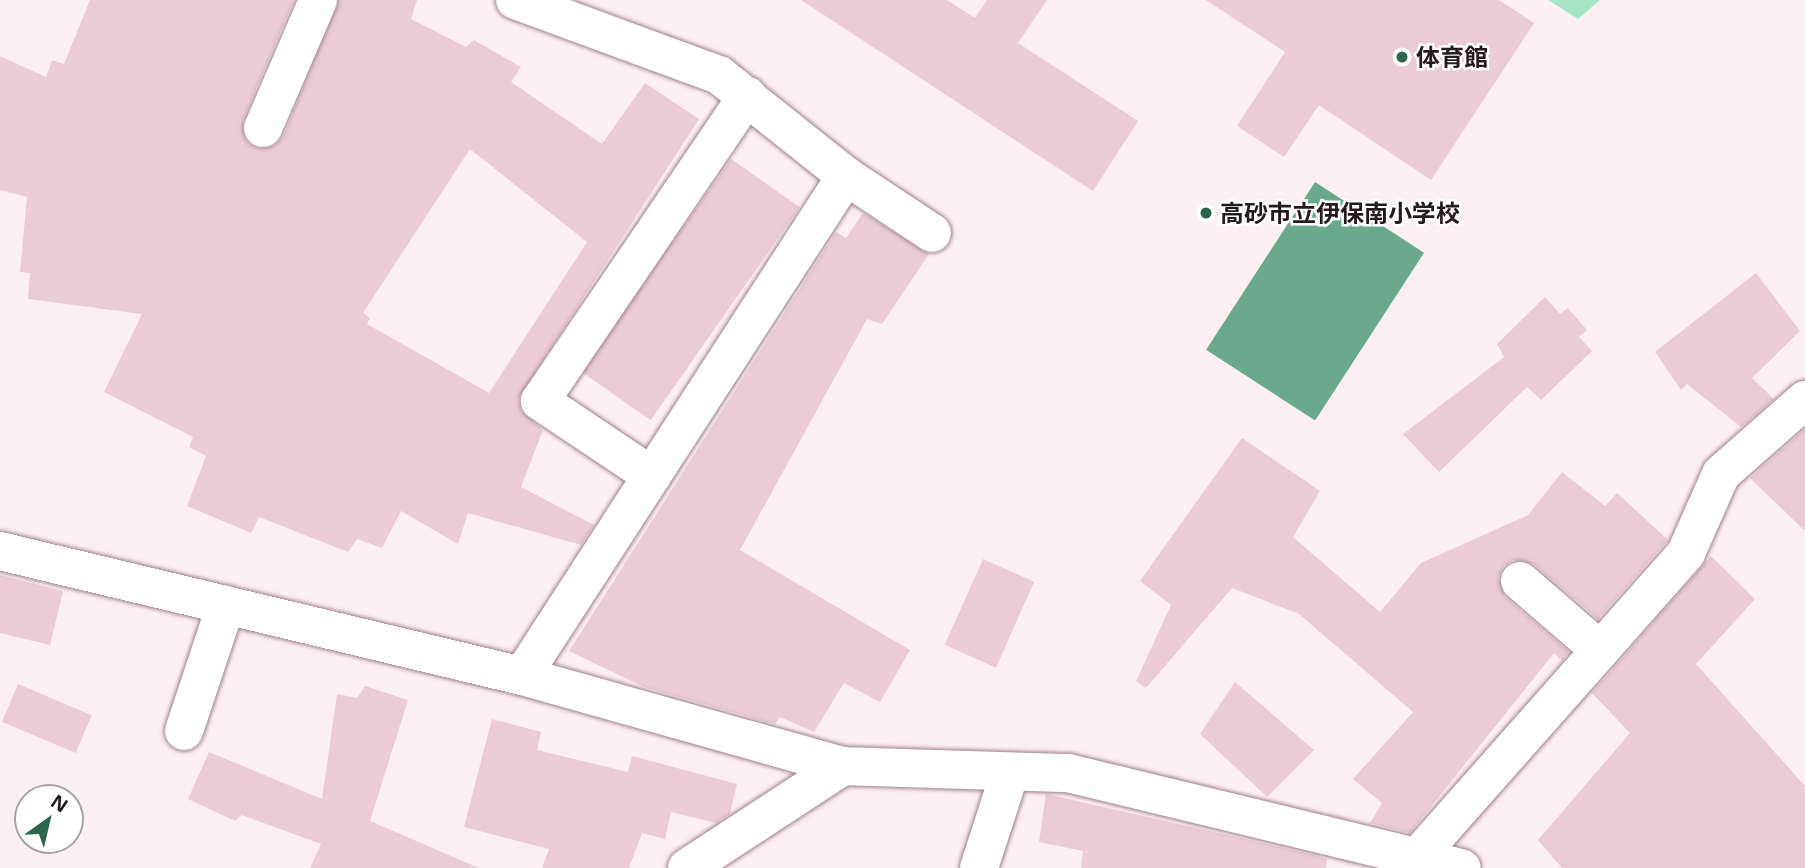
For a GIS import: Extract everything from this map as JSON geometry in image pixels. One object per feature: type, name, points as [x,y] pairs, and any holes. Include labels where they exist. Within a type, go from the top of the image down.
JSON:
[{"type":"street","points":[[263,128],[318,0]]},
{"type":"street","points":[[515,0],[719,75],[846,176],[932,233]]},
{"type":"street","points":[[652,476],[540,401],[747,96]]},
{"type":"street","points":[[522,676],[846,176]]},
{"type":"street","points":[[1420,855],[1686,553],[1721,474],[1805,400]]},
{"type":"street","points":[[0,551],[522,676],[843,766],[1068,773],[1420,855],[1462,868]]},
{"type":"street","points":[[1520,581],[1600,650]]},
{"type":"street","points":[[184,731],[226,605]]},
{"type":"street","points":[[687,868],[843,766]]},
{"type":"street","points":[[979,868],[1010,772]]},
{"type":"shaded area","points":[[1548,0],[1600,0],[1578,19]]},
{"type":"shaded area","points":[[1315,182],[1424,253],[1315,421],[1206,350]]},
{"type":"building","points":[[90,0],[294,0],[243,120],[245,140],[255,148],[275,146],[283,137],[339,0],[417,0],[411,19],[466,47],[474,40],[521,67],[511,82],[602,144],[645,83],[699,119],[518,399],[521,411],[543,430],[521,487],[594,525],[581,545],[468,513],[458,544],[401,511],[382,548],[357,539],[348,552],[259,517],[251,533],[187,506],[206,456],[189,447],[193,437],[104,392],[142,314],[28,299],[30,273],[20,272],[27,197],[0,190],[0,56],[46,77],[52,60],[64,64]],"holes":[[[470,149],[587,242],[489,393],[367,324],[370,318],[363,313]]]},
{"type":"building","points":[[801,0],[947,0],[975,18],[987,0],[1047,0],[1018,43],[1138,121],[1093,191]]},
{"type":"building","name":"体育館","points":[[1206,0],[1499,0],[1534,23],[1431,180],[1319,105],[1284,157],[1237,126],[1285,52]]},
{"type":"building","points":[[731,159],[800,207],[651,420],[582,372]]},
{"type":"building","points":[[863,213],[929,254],[882,324],[867,319],[740,550],[910,650],[880,702],[844,683],[814,732],[780,717],[775,724],[644,687],[569,651],[836,232],[846,238]]},
{"type":"building","points":[[1756,273],[1800,331],[1752,378],[1774,399],[1741,427],[1687,384],[1681,390],[1655,352]]},
{"type":"building","points":[[1545,297],[1560,314],[1568,308],[1587,330],[1579,337],[1592,351],[1541,400],[1527,387],[1439,472],[1403,434],[1504,357],[1497,344]]},
{"type":"building","points":[[1805,429],[1805,531],[1750,478]]},
{"type":"building","points":[[1242,438],[1320,491],[1293,537],[1380,612],[1421,563],[1528,515],[1562,472],[1605,506],[1617,493],[1668,540],[1598,619],[1534,564],[1513,560],[1504,566],[1498,578],[1505,597],[1569,652],[1562,661],[1554,653],[1410,833],[1370,823],[1382,803],[1353,779],[1413,712],[1299,614],[1232,588],[1146,688],[1136,681],[1171,605],[1140,581]]},
{"type":"building","points":[[1711,556],[1755,599],[1696,664],[1805,786],[1805,868],[1562,868],[1538,840],[1630,733],[1592,693]]},
{"type":"building","points":[[983,559],[1034,582],[996,668],[945,645]]},
{"type":"building","points":[[0,575],[63,591],[50,645],[0,633]]},
{"type":"building","points":[[1235,682],[1314,750],[1267,797],[1200,734]]},
{"type":"building","points":[[18,684],[92,715],[76,753],[2,722]]},
{"type":"building","points":[[365,686],[408,700],[370,821],[479,868],[310,868],[321,844],[242,815],[235,821],[188,799],[209,752],[322,799],[337,694],[357,698]]},
{"type":"building","points":[[492,719],[541,732],[537,750],[628,772],[632,756],[737,784],[730,814],[716,823],[671,812],[665,839],[642,833],[629,868],[542,868],[549,849],[464,827]]},
{"type":"building","points":[[1046,794],[1310,854],[1327,859],[1326,868],[1081,868],[1083,851],[1039,842]]},
{"type":"place","name":"体育館","points":[[1402,57]]},
{"type":"place","name":"高砂市立伊保南小学校","points":[[1206,213]]}]
